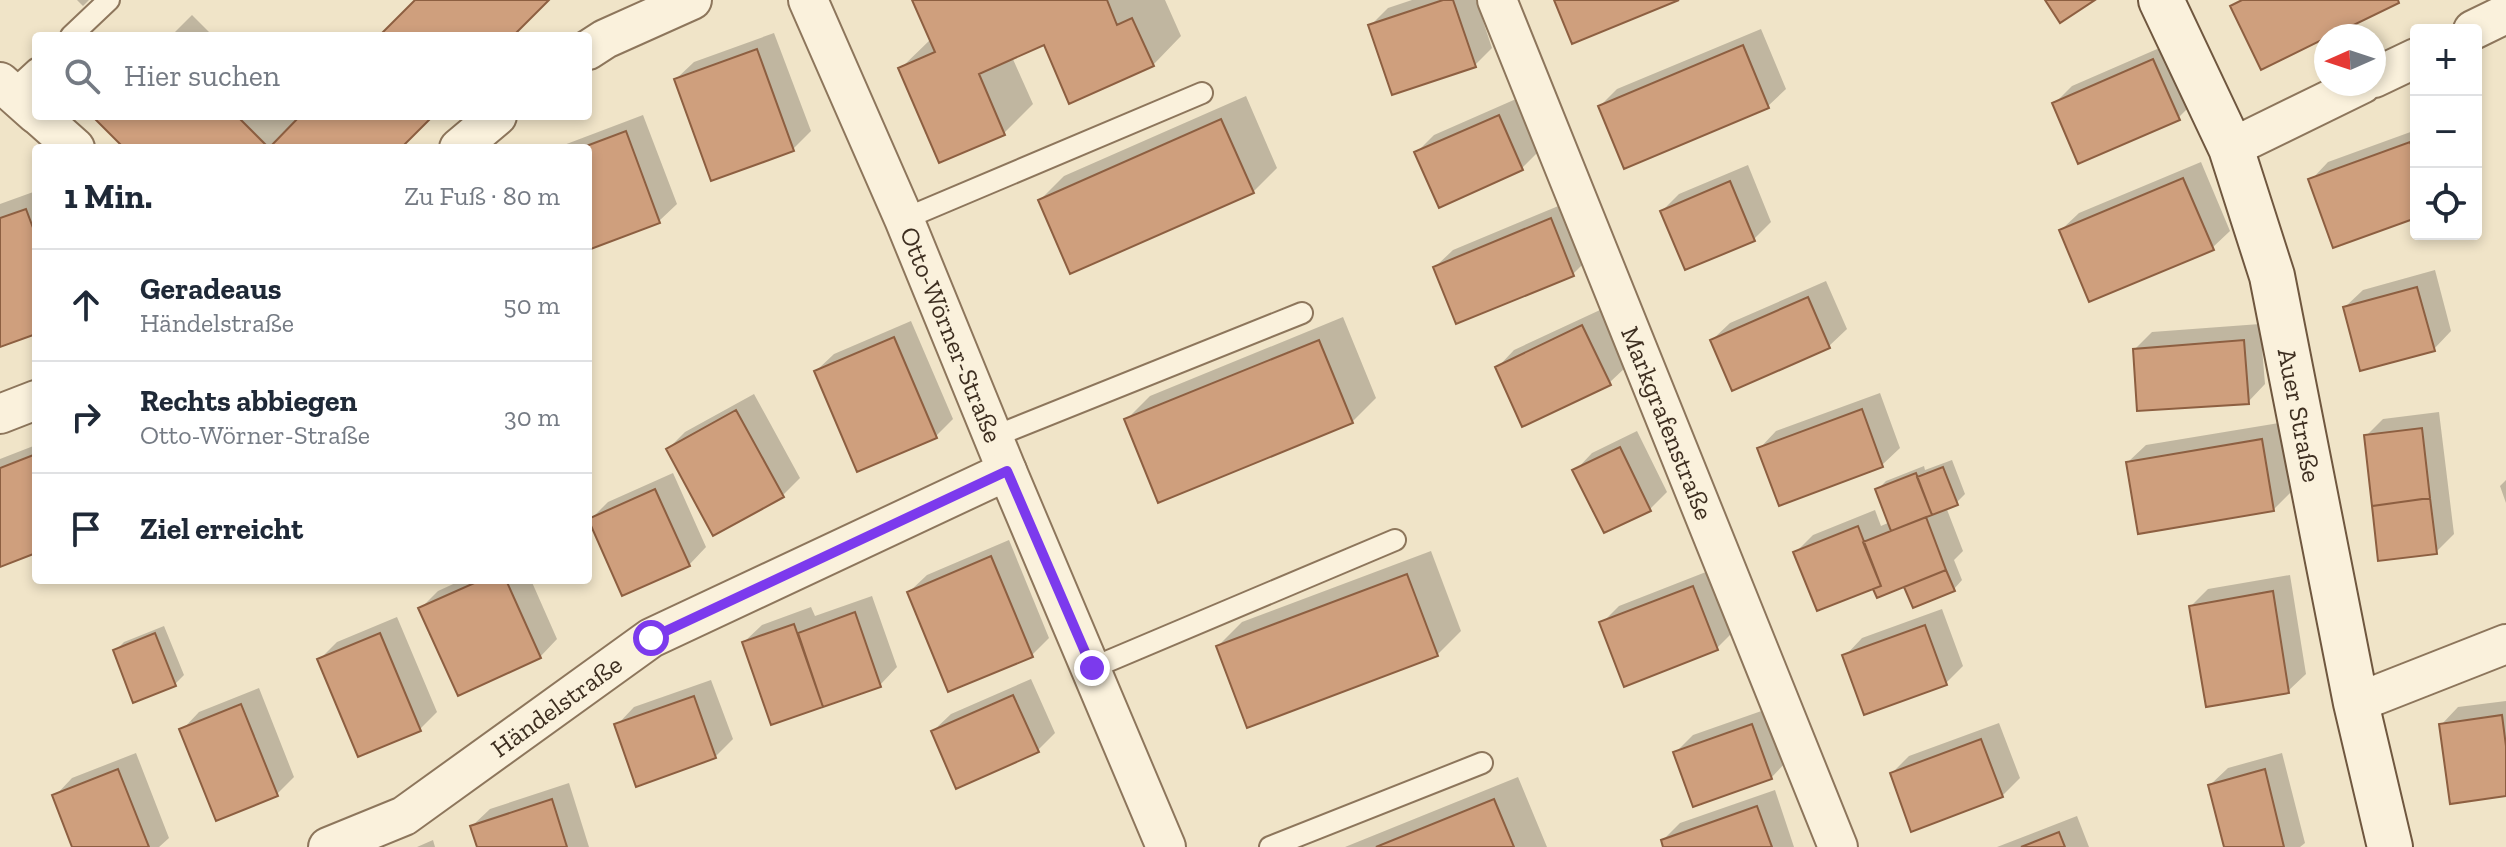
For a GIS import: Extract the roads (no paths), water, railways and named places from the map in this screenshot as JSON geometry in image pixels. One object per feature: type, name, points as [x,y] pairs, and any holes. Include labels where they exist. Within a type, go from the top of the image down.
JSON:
[{"type":"main road","name":"Auer Straße","points":[[2161,0],[2231,148],[2272,276],[2356,703],[2390,847]]},
{"type":"street","points":[[592,47],[692,0]]},
{"type":"street","name":"Otto-Wörner-Straße","points":[[808,0],[904,219],[1166,847]]},
{"type":"street","name":"Markgrafenstraße","points":[[1497,0],[1838,847]]},
{"type":"street","points":[[2482,26],[2506,14]]},
{"type":"street","points":[[2386,72],[2410,61]]},
{"type":"street","points":[[2231,148],[2337,96]]},
{"type":"street","points":[[48,120],[71,144]]},
{"type":"street","points":[[464,144],[492,120]]},
{"type":"street","points":[[0,414],[32,402]]},
{"type":"street","name":"Händelstraße","points":[[328,847],[404,816],[651,638],[1000,454]]},
{"type":"street","points":[[2356,703],[2506,644]]},
{"type":"lane","points":[[75,32],[109,0]]},
{"type":"lane","points":[[904,219],[1202,93]]},
{"type":"lane","points":[[1000,454],[1302,313]]},
{"type":"lane","points":[[1092,668],[1395,540]]},
{"type":"lane","points":[[1270,847],[1482,763]]}]
